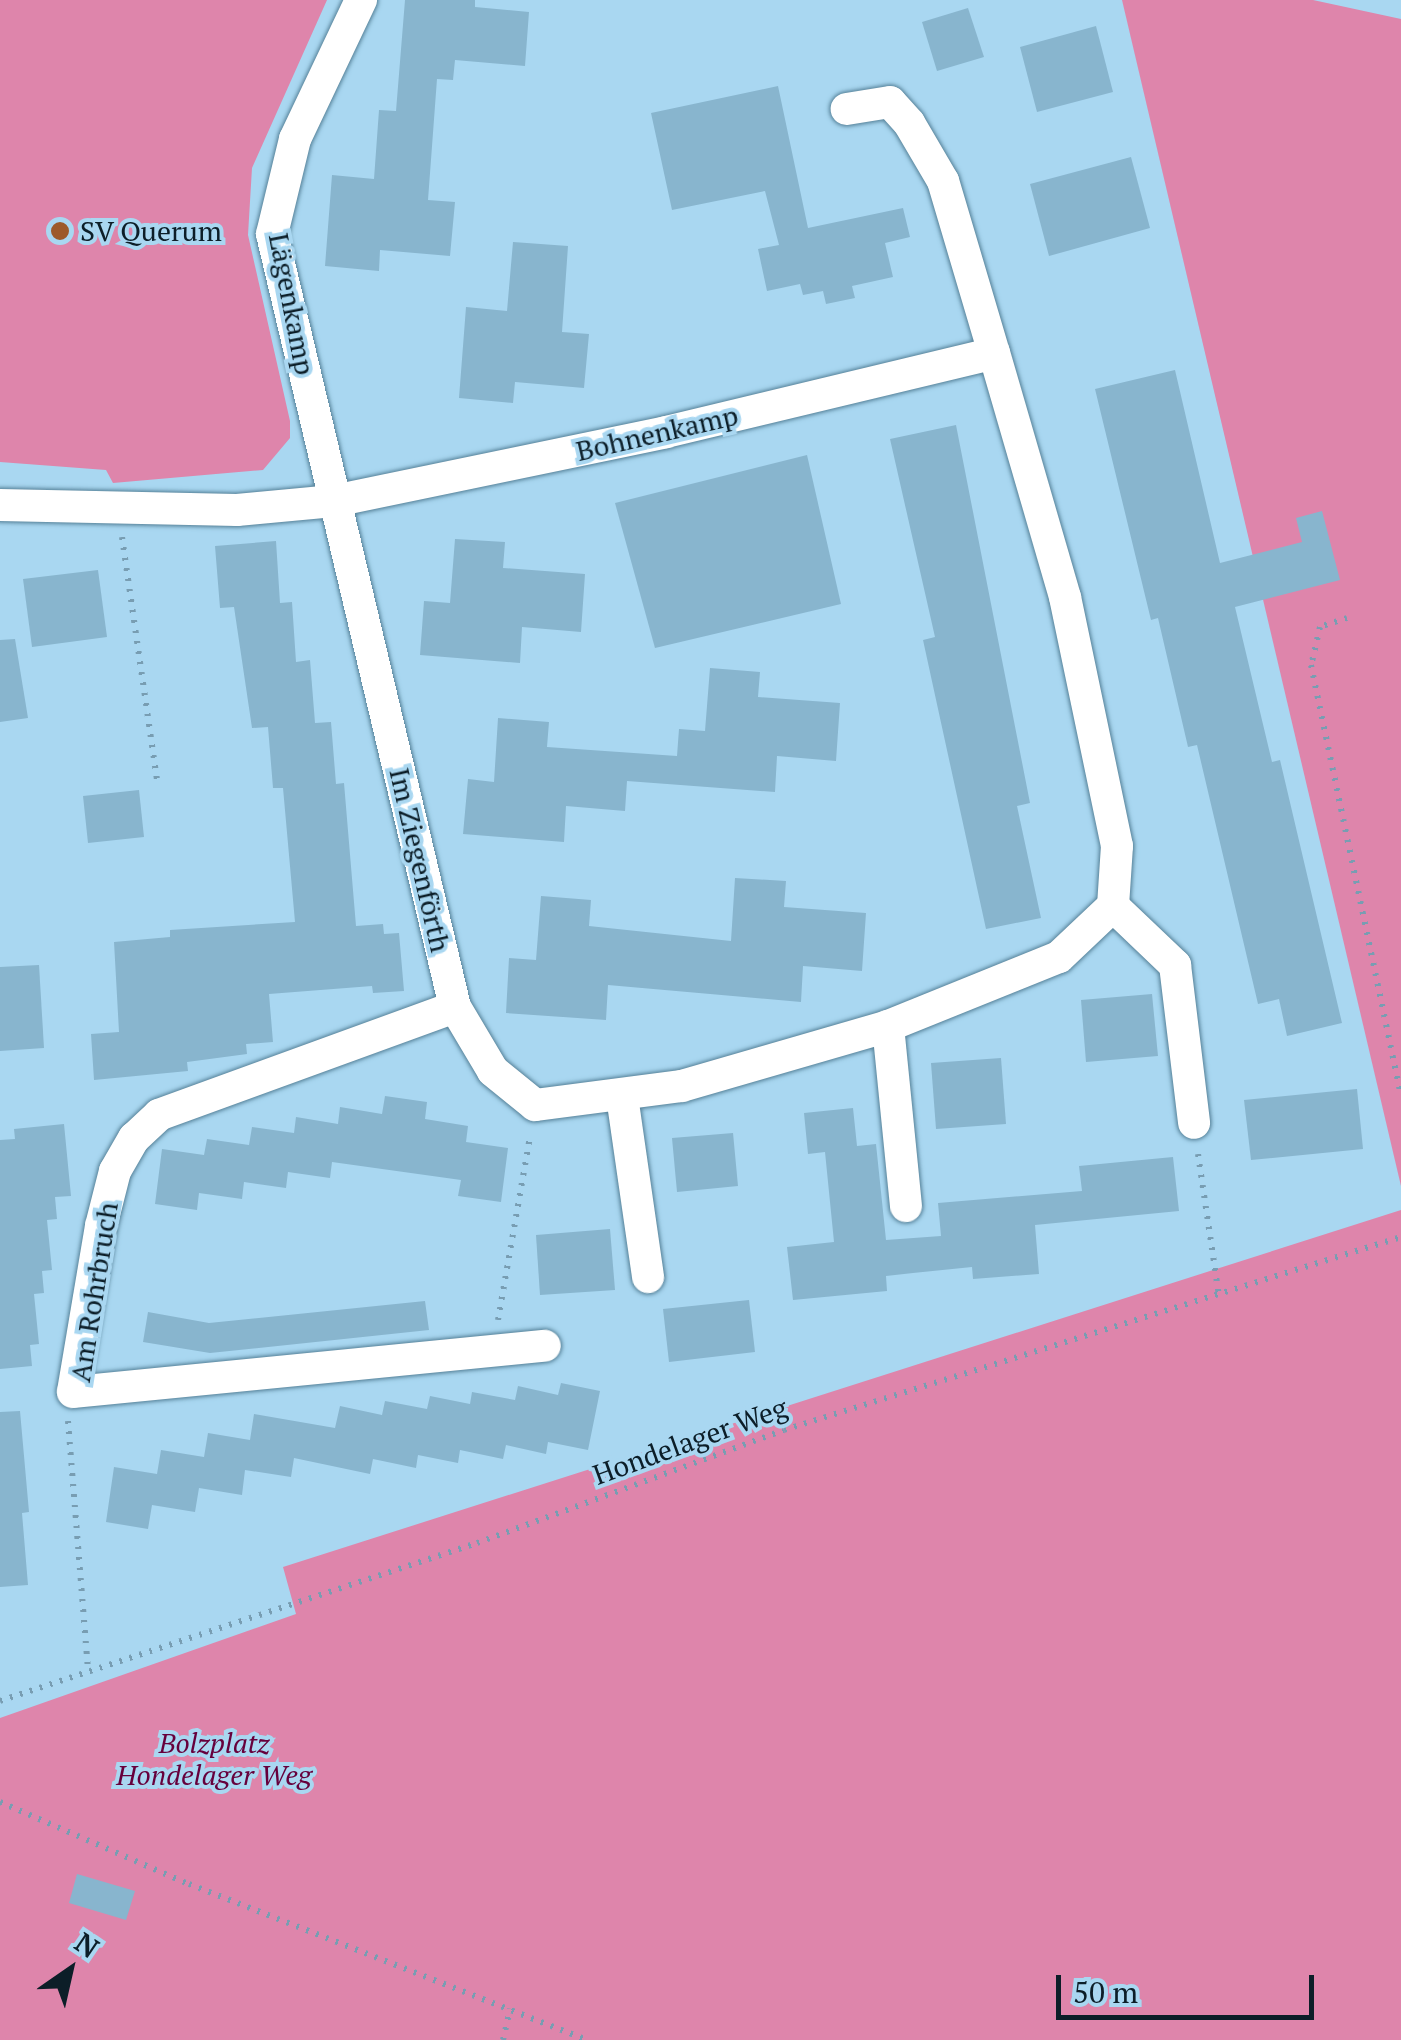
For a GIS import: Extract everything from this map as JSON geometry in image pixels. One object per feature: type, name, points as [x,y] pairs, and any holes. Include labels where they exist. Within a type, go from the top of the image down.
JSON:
[{"type":"street","name":"Lägenkamp","points":[[334,502],[272,234],[295,139],[361,0]]},
{"type":"street","points":[[535,1105],[682,1086],[888,1026],[1059,957],[1113,906],[1117,846],[1065,597],[944,181],[909,123],[890,102],[847,109]]},
{"type":"street","name":"Bohnenkamp","points":[[0,504],[118,511],[334,502],[994,353]]},
{"type":"street","name":"Im Ziegenförth","points":[[334,502],[455,1007],[492,1070],[535,1105]]},
{"type":"street","points":[[1113,906],[1175,965],[1194,1123]]},
{"type":"street","name":"Am Rohrbruch","points":[[455,1007],[158,1115],[134,1138],[115,1171],[101,1226],[74,1392],[545,1346]]},
{"type":"street","points":[[888,1026],[906,1206]]},
{"type":"street","points":[[622,1096],[648,1277]]},
{"type":"path","points":[[118,511],[157,781]]},
{"type":"path","points":[[1347,618],[1320,627],[1311,665],[1401,1095]]},
{"type":"path","points":[[492,1351],[535,1105]]},
{"type":"path","points":[[1194,1123],[1219,1296]]},
{"type":"path","name":"Hondelager Weg","points":[[0,1701],[88,1668],[478,1542],[784,1430],[1401,1237]]},
{"type":"path","points":[[74,1392],[64,1436],[88,1668]]},
{"type":"path","points":[[0,1802],[190,1884],[588,2040]]},
{"type":"path","points":[[503,2040],[510,2010]]},
{"type":"green space","points":[[0,0],[327,0],[252,168],[248,235],[290,421],[290,438],[263,470],[113,483],[106,470],[0,462]]},
{"type":"green space","points":[[1122,0],[1313,0],[1401,19],[1401,1186]]},
{"type":"green space","name":"Bolzplatz Hondelager Weg","points":[[1401,1210],[1401,2040],[0,2040],[0,1718],[296,1614],[283,1567]]},
{"type":"building","points":[[405,0],[475,0],[475,7],[529,12],[525,66],[455,60],[453,80],[437,79],[428,200],[455,202],[450,256],[380,250],[379,271],[325,266],[332,175],[374,179],[379,110],[396,111]]},
{"type":"building","points":[[968,8],[984,57],[937,71],[922,22]]},
{"type":"building","points":[[1096,26],[1113,92],[1037,112],[1020,47]]},
{"type":"building","points":[[778,86],[808,228],[903,208],[910,237],[885,243],[893,277],[852,286],[855,298],[826,304],[823,291],[803,295],[800,284],[767,291],[758,249],[779,245],[765,191],[672,210],[651,113]]},
{"type":"building","points":[[1131,157],[1150,228],[1049,256],[1030,184]]},
{"type":"building","points":[[513,242],[568,246],[562,332],[589,334],[584,388],[515,382],[513,403],[459,398],[466,307],[507,311]]},
{"type":"building","points":[[1175,370],[1220,563],[1302,542],[1296,518],[1322,511],[1340,580],[1235,607],[1272,762],[1280,760],[1342,1023],[1287,1036],[1279,999],[1258,1004],[1197,745],[1188,747],[1158,618],[1151,620],[1095,389]]},
{"type":"building","points":[[956,425],[1030,803],[1017,806],[1041,918],[986,929],[923,640],[935,637],[890,439]]},
{"type":"building","points":[[807,455],[841,604],[655,648],[615,503]]},
{"type":"building","points":[[455,539],[505,542],[503,568],[585,574],[581,632],[522,627],[520,663],[420,655],[424,601],[450,603]]},
{"type":"building","points":[[276,541],[280,603],[292,602],[296,662],[310,660],[315,723],[331,722],[336,784],[344,783],[356,926],[383,924],[384,934],[399,933],[404,991],[373,993],[372,986],[269,994],[273,1042],[246,1044],[247,1054],[187,1062],[188,1071],[94,1080],[91,1034],[119,1032],[114,942],[170,937],[170,930],[295,922],[283,788],[273,788],[268,727],[252,728],[234,607],[220,608],[215,546]]},
{"type":"building","points":[[98,570],[107,637],[32,647],[23,579]]},
{"type":"building","points":[[15,639],[28,718],[0,722],[0,640]]},
{"type":"building","points":[[710,668],[760,672],[758,697],[840,703],[836,761],[777,756],[775,792],[627,781],[625,811],[566,806],[564,842],[463,834],[468,779],[494,782],[498,718],[549,722],[547,747],[677,756],[679,729],[705,731]]},
{"type":"building","points":[[139,790],[144,837],[88,843],[83,796]]},
{"type":"building","points":[[735,878],[786,881],[784,907],[866,913],[862,971],[803,966],[801,1002],[608,985],[606,1020],[506,1013],[509,958],[536,960],[541,896],[591,900],[589,926],[731,941]]},
{"type":"building","points":[[39,965],[44,1048],[0,1051],[0,967]]},
{"type":"building","points":[[1152,994],[1158,1056],[1086,1062],[1081,1000]]},
{"type":"building","points":[[1001,1058],[1006,1124],[936,1129],[931,1063]]},
{"type":"building","points":[[1357,1089],[1363,1149],[1251,1160],[1244,1100]]},
{"type":"building","points":[[385,1096],[427,1102],[425,1119],[468,1126],[466,1142],[508,1148],[501,1202],[458,1196],[461,1180],[332,1162],[330,1178],[288,1172],[286,1188],[244,1182],[242,1199],[199,1193],[197,1210],[155,1204],[162,1149],[204,1155],[207,1139],[249,1145],[252,1127],[294,1133],[296,1117],[338,1124],[340,1107],[382,1114]]},
{"type":"building","points":[[853,1108],[857,1146],[876,1144],[886,1240],[941,1236],[938,1203],[1082,1191],[1079,1166],[1173,1157],[1179,1211],[1035,1225],[1039,1274],[973,1279],[972,1267],[913,1273],[886,1276],[887,1291],[793,1300],[787,1247],[834,1242],[825,1152],[808,1154],[804,1113]]},
{"type":"building","points":[[64,1124],[71,1196],[55,1197],[57,1219],[47,1220],[52,1270],[42,1271],[44,1293],[34,1294],[39,1344],[30,1345],[32,1366],[0,1369],[0,1140],[15,1139],[14,1129]]},
{"type":"building","points":[[733,1133],[738,1186],[677,1192],[672,1138]]},
{"type":"building","points":[[610,1229],[615,1290],[540,1295],[536,1235]]},
{"type":"building","points":[[749,1300],[755,1352],[669,1362],[663,1309]]},
{"type":"building","points":[[425,1301],[429,1330],[210,1353],[143,1342],[148,1312],[209,1323]]},
{"type":"building","points":[[561,1383],[600,1391],[588,1450],[548,1442],[546,1454],[506,1445],[503,1459],[460,1450],[458,1463],[418,1455],[416,1468],[373,1459],[370,1474],[294,1458],[291,1477],[245,1470],[242,1495],[199,1488],[195,1512],[152,1505],[148,1529],[106,1522],[114,1467],[157,1474],[161,1450],[204,1457],[208,1433],[250,1440],[254,1414],[335,1428],[340,1406],[382,1415],[385,1401],[427,1409],[430,1396],[470,1404],[472,1392],[515,1400],[518,1386],[558,1395]]},
{"type":"building","points":[[20,1411],[29,1512],[22,1513],[28,1585],[0,1587],[0,1412]]},
{"type":"building","points":[[77,1874],[135,1891],[126,1920],[69,1903]]},
{"type":"place","name":"SV Querum","points":[[60,231]]}]
